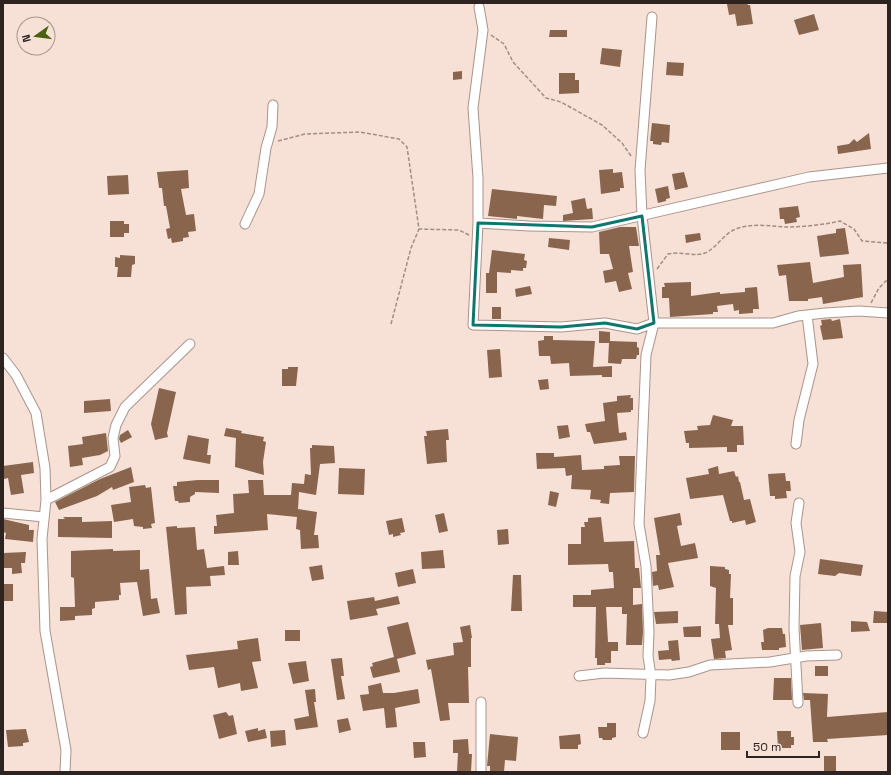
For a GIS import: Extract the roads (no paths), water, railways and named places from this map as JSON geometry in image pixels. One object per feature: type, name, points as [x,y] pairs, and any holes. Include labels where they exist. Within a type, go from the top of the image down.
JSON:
[{"type":"street","points":[[479,7],[483,30],[473,108],[478,178],[478,223],[473,325],[561,327],[605,323],[637,329],[654,323],[773,323],[807,315],[859,311],[888,313]]},
{"type":"street","points":[[643,733],[650,701],[651,676],[648,656],[649,632],[646,566],[639,524],[646,355],[654,323],[642,216],[640,170],[652,17]]},
{"type":"street","points":[[245,224],[259,194],[266,148],[272,128],[273,105]]},
{"type":"street","points":[[478,223],[529,226],[592,227],[809,177],[888,168]]},
{"type":"street","points":[[796,444],[799,420],[813,364],[807,315]]},
{"type":"street","points":[[46,500],[110,467],[115,456],[113,438],[125,407],[190,344]]},
{"type":"street","points":[[3,358],[16,376],[36,413],[45,468],[46,500],[42,539],[46,631],[66,750],[66,772]]},
{"type":"street","points":[[798,703],[794,628],[795,576],[800,552],[796,523],[799,503]]},
{"type":"street","points":[[3,513],[44,518]]},
{"type":"street","points":[[579,676],[604,673],[651,676],[689,672],[710,665],[770,662],[796,657],[837,655]]},
{"type":"street","points":[[481,702],[481,772]]}]
